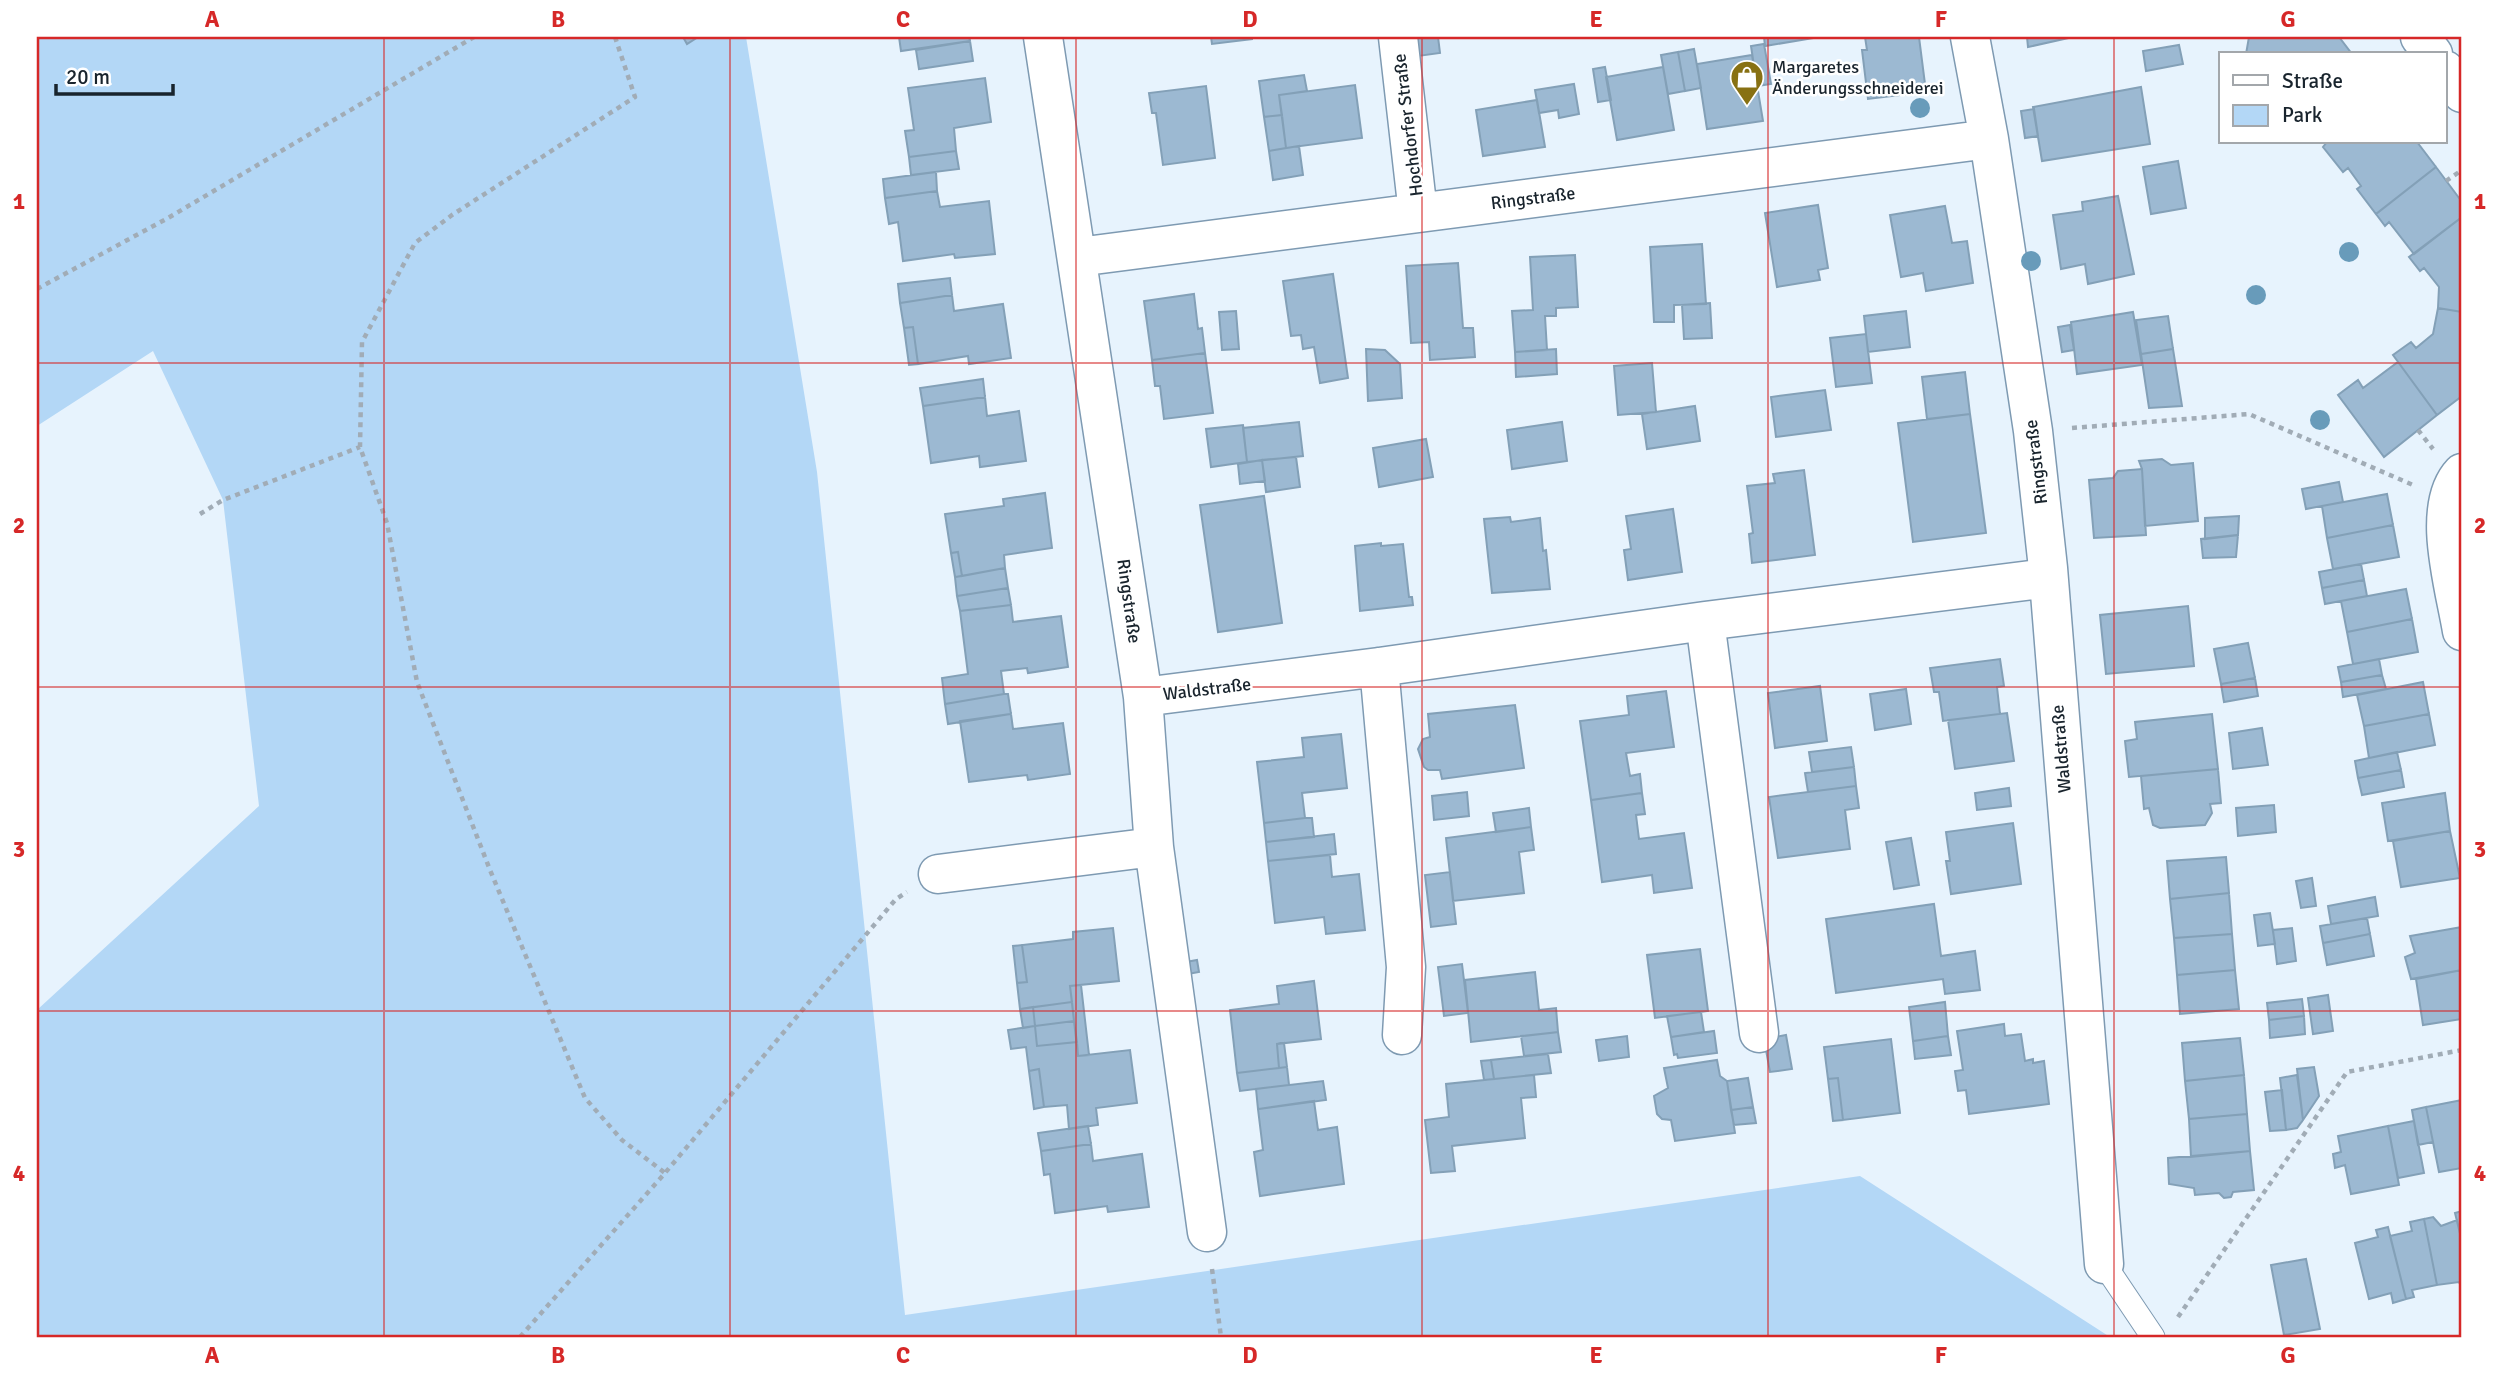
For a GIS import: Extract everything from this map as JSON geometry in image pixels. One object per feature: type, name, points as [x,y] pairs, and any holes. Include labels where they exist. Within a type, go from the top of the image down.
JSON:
[{"type":"street","name":"Ringstraße","points":[[1043,37],[1143,696]]},
{"type":"street","name":"Hochdorfer Straße","points":[[1398,37],[1418,213]]},
{"type":"street","name":"Ringstraße","points":[[1970,37],[1989,139],[2033,430],[2048,578]]},
{"type":"street","points":[[2420,37],[2431,52]]},
{"type":"street","points":[[2446,71],[2462,93]]},
{"type":"street","name":"Ringstraße","points":[[1078,257],[1989,139]]},
{"type":"street","points":[[2455,486],[2445,527],[2462,631]]},
{"type":"street","name":"Waldstraße","points":[[1207,1232],[1154,847],[1143,696],[2048,578],[2104,1264]]},
{"type":"street","points":[[1705,621],[1759,1033]]},
{"type":"street","points":[[1379,667],[1406,967],[1402,1035]]},
{"type":"street","points":[[938,874],[1154,847]]},
{"type":"lane","points":[[2104,1264],[2153,1337]]},
{"type":"path","points":[[37,289],[180,211],[474,37]]},
{"type":"path","points":[[615,37],[635,97],[452,215],[415,243],[362,342],[360,447],[387,523],[418,682],[490,870],[585,1098],[622,1140],[665,1173]]},
{"type":"path","points":[[2446,181],[2462,170]]},
{"type":"path","points":[[2033,430],[2249,414],[2455,486]]},
{"type":"path","points":[[200,514],[223,500],[360,447]]},
{"type":"path","points":[[520,1337],[665,1173],[896,899],[938,874]]},
{"type":"path","points":[[2175,1321],[2347,1072],[2462,1050]]},
{"type":"path","points":[[1207,1232],[1220,1337]]},
{"type":"green space","points":[[37,37],[746,37],[817,472],[905,1315],[1860,1176],[2110,1337],[37,1337],[37,1010],[259,806],[223,500],[153,351],[37,426]]},
{"type":"building","points":[[683,37],[698,37],[687,44]]},
{"type":"building","points":[[899,37],[969,37],[970,41],[901,51]]},
{"type":"building","points":[[1211,37],[1252,37],[1252,39],[1212,44]]},
{"type":"building","points":[[1407,37],[1438,37],[1440,53],[1411,57]]},
{"type":"building","points":[[1764,37],[1814,37],[1814,38],[1765,46]]},
{"type":"building","points":[[1865,37],[1919,37],[1926,92],[1868,99],[1862,50],[1867,50]]},
{"type":"building","points":[[2027,37],[2073,37],[2028,47]]},
{"type":"building","points":[[2249,37],[2339,37],[2350,52],[2246,52]]},
{"type":"building","points":[[970,41],[973,61],[919,69],[916,50]]},
{"type":"building","points":[[1764,44],[1771,84],[1757,86],[1751,46]]},
{"type":"building","points":[[2179,45],[2183,64],[2146,71],[2143,51]]},
{"type":"building","points":[[1694,49],[1701,88],[1685,91],[1678,52]]},
{"type":"building","points":[[1678,52],[1685,91],[1668,94],[1661,55]]},
{"type":"building","points":[[1752,55],[1763,121],[1707,129],[1697,64]]},
{"type":"building","points":[[1605,67],[1611,100],[1598,102],[1593,69]]},
{"type":"building","points":[[1663,67],[1674,130],[1617,140],[1606,77]]},
{"type":"building","points":[[1304,75],[1307,91],[1279,95],[1282,115],[1264,117],[1259,81]]},
{"type":"building","points":[[985,78],[991,122],[954,128],[956,151],[909,157],[905,131],[914,130],[908,88]]},
{"type":"building","points":[[1574,84],[1579,114],[1559,118],[1558,110],[1539,113],[1535,90]]},
{"type":"building","points":[[1355,85],[1362,138],[1286,148],[1279,95]]},
{"type":"building","points":[[1206,86],[1215,158],[1163,165],[1156,113],[1152,113],[1149,93]]},
{"type":"building","points":[[2141,87],[2150,144],[2042,161],[2033,107]]},
{"type":"building","points":[[1537,100],[1545,147],[1483,156],[1476,110]]},
{"type":"building","points":[[2034,109],[2038,136],[2025,138],[2021,111]]},
{"type":"building","points":[[1282,115],[1286,148],[1269,151],[1264,117]]},
{"type":"building","points":[[2325,144],[2419,144],[2436,167],[2376,214],[2357,189],[2361,186],[2348,168],[2343,172],[2323,147]]},
{"type":"building","points":[[1299,146],[1303,175],[1273,180],[1269,151]]},
{"type":"building","points":[[956,151],[959,169],[911,175],[909,157]]},
{"type":"building","points":[[2178,161],[2186,208],[2151,214],[2143,167]]},
{"type":"building","points":[[2436,167],[2462,202],[2462,217],[2414,254],[2389,222],[2385,226],[2376,214]]},
{"type":"building","points":[[936,172],[937,191],[885,198],[883,179]]},
{"type":"building","points":[[937,191],[940,207],[989,201],[995,254],[955,258],[954,254],[903,261],[898,222],[889,224],[885,198]]},
{"type":"building","points":[[2118,196],[2134,274],[2088,284],[2085,264],[2061,269],[2053,215],[2083,211],[2082,202]]},
{"type":"building","points":[[1818,205],[1828,268],[1818,270],[1820,280],[1777,287],[1765,213]]},
{"type":"building","points":[[1945,206],[1952,243],[1967,241],[1973,283],[1926,291],[1923,273],[1901,277],[1890,215]]},
{"type":"building","points":[[2462,217],[2462,312],[2438,308],[2439,287],[2424,268],[2420,271],[2409,257]]},
{"type":"building","points":[[1702,244],[1706,304],[1674,305],[1674,322],[1654,322],[1650,247]]},
{"type":"building","points":[[1575,255],[1578,307],[1556,308],[1556,316],[1545,316],[1547,350],[1515,352],[1512,311],[1533,310],[1530,257]]},
{"type":"building","points":[[1458,263],[1463,328],[1473,328],[1475,357],[1430,360],[1429,342],[1411,343],[1406,266]]},
{"type":"building","points":[[1333,274],[1348,378],[1320,383],[1314,347],[1303,349],[1301,335],[1291,336],[1283,281]]},
{"type":"building","points":[[950,278],[952,295],[900,303],[898,284]]},
{"type":"building","points":[[1194,294],[1198,329],[1202,328],[1205,353],[1152,360],[1144,301]]},
{"type":"building","points":[[952,295],[954,311],[1003,304],[1011,358],[969,364],[968,356],[918,364],[913,327],[904,328],[900,303]]},
{"type":"building","points":[[1710,303],[1712,338],[1684,339],[1682,305]]},
{"type":"building","points":[[2438,308],[2462,312],[2462,396],[2437,415],[2393,355],[2411,342],[2416,348],[2433,334]]},
{"type":"building","points":[[1236,311],[1239,349],[1222,350],[1219,312]]},
{"type":"building","points":[[1906,311],[1910,347],[1868,352],[1864,316]]},
{"type":"building","points":[[2133,312],[2142,365],[2077,374],[2071,322]]},
{"type":"building","points":[[2168,316],[2173,349],[2141,354],[2136,320]]},
{"type":"building","points":[[2070,325],[2074,350],[2062,352],[2058,327]]},
{"type":"building","points":[[913,327],[918,364],[909,365],[904,328]]},
{"type":"building","points":[[1866,334],[1872,383],[1836,387],[1830,338]]},
{"type":"building","points":[[1366,349],[1385,350],[1400,364],[1402,398],[1368,401]]},
{"type":"building","points":[[1556,349],[1557,374],[1516,377],[1515,352]]},
{"type":"building","points":[[2173,349],[2182,406],[2149,408],[2141,354]]},
{"type":"building","points":[[1205,353],[1213,413],[1164,419],[1160,386],[1155,386],[1152,360]]},
{"type":"building","points":[[2398,362],[2437,415],[2384,457],[2338,395],[2358,380],[2363,388]]},
{"type":"building","points":[[1652,363],[1656,412],[1618,415],[1614,366]]},
{"type":"building","points":[[1965,372],[1970,414],[1927,419],[1922,377]]},
{"type":"building","points":[[983,379],[985,397],[923,406],[920,388]]},
{"type":"building","points":[[1825,390],[1831,430],[1776,437],[1771,397]]},
{"type":"building","points":[[985,397],[987,416],[1019,411],[1026,461],[980,467],[979,456],[931,463],[923,406]]},
{"type":"building","points":[[1695,406],[1700,441],[1647,449],[1642,414]]},
{"type":"building","points":[[1970,414],[1986,533],[1913,542],[1898,423]]},
{"type":"building","points":[[1299,422],[1303,456],[1247,462],[1243,428]]},
{"type":"building","points":[[1562,422],[1567,461],[1512,469],[1507,430]]},
{"type":"building","points":[[1243,425],[1247,462],[1211,467],[1206,429]]},
{"type":"building","points":[[1426,439],[1433,477],[1379,487],[1373,448]]},
{"type":"building","points":[[1296,457],[1300,487],[1266,492],[1262,460]]},
{"type":"building","points":[[2162,459],[2171,465],[2193,463],[2198,521],[2145,526],[2142,469],[2139,461]]},
{"type":"building","points":[[1262,460],[1265,481],[1240,484],[1238,464]]},
{"type":"building","points":[[2142,469],[2146,535],[2094,538],[2089,480],[2113,478],[2118,471]]},
{"type":"building","points":[[1804,470],[1815,555],[1752,563],[1749,534],[1753,533],[1747,486],[1775,483],[1773,474]]},
{"type":"building","points":[[2339,482],[2343,502],[2306,509],[2302,489]]},
{"type":"building","points":[[1045,493],[1052,548],[1004,555],[1005,568],[962,576],[958,552],[951,553],[945,514],[1004,506],[1003,499]]},
{"type":"building","points":[[2387,494],[2393,525],[2327,538],[2322,506]]},
{"type":"building","points":[[1264,496],[1282,623],[1218,632],[1200,505]]},
{"type":"building","points":[[1673,509],[1682,572],[1628,580],[1624,550],[1631,549],[1626,516]]},
{"type":"building","points":[[2239,516],[2238,535],[2205,539],[2205,518]]},
{"type":"building","points":[[1510,517],[1511,522],[1540,518],[1550,589],[1492,593],[1484,519]]},
{"type":"building","points":[[2393,525],[2399,557],[2333,569],[2327,538]]},
{"type":"building","points":[[2238,535],[2236,557],[2203,558],[2201,539]]},
{"type":"building","points":[[1381,543],[1381,546],[1403,544],[1409,597],[1412,597],[1413,605],[1360,611],[1355,546]]},
{"type":"building","points":[[958,552],[962,576],[955,577],[951,553]]},
{"type":"building","points":[[2361,564],[2364,580],[2322,588],[2319,572]]},
{"type":"building","points":[[1005,568],[1008,588],[957,596],[955,577]]},
{"type":"building","points":[[2364,580],[2367,596],[2325,604],[2322,588]]},
{"type":"building","points":[[1008,588],[1011,605],[960,611],[957,596]]},
{"type":"building","points":[[2406,589],[2412,619],[2347,632],[2341,601]]},
{"type":"building","points":[[1011,605],[1013,622],[1061,616],[1068,667],[1028,673],[1027,668],[1001,671],[1004,694],[945,704],[942,678],[968,674],[960,611]]},
{"type":"building","points":[[2188,606],[2194,666],[2106,674],[2100,615]]},
{"type":"building","points":[[2412,619],[2418,652],[2353,664],[2347,632]]},
{"type":"building","points":[[2248,643],[2255,678],[2221,684],[2214,649]]},
{"type":"building","points":[[2000,659],[2004,686],[1997,687],[2000,714],[1943,721],[1939,692],[1934,692],[1930,668]]},
{"type":"building","points":[[2379,659],[2382,675],[2341,682],[2338,667]]},
{"type":"building","points":[[2382,675],[2386,689],[2343,697],[2341,682]]},
{"type":"building","points":[[2255,678],[2258,696],[2224,702],[2221,684]]},
{"type":"building","points":[[2423,682],[2429,714],[2364,726],[2357,695]]},
{"type":"building","points":[[1820,686],[1827,741],[1775,748],[1768,693]]},
{"type":"building","points":[[1906,689],[1911,724],[1875,730],[1870,694]]},
{"type":"building","points":[[1666,691],[1674,747],[1626,753],[1630,776],[1640,774],[1642,793],[1591,800],[1580,721],[1629,715],[1627,696]]},
{"type":"building","points":[[1008,694],[1011,714],[948,724],[945,704]]},
{"type":"building","points":[[1515,705],[1524,768],[1442,779],[1440,770],[1428,770],[1424,767],[1418,749],[1423,739],[1430,737],[1428,714]]},
{"type":"building","points":[[2007,713],[2014,761],[1955,769],[1948,720]]},
{"type":"building","points":[[1011,714],[1013,729],[1063,723],[1070,774],[1028,780],[1027,775],[969,782],[960,721]]},
{"type":"building","points":[[2212,714],[2218,769],[2129,777],[2125,741],[2137,739],[2135,722]]},
{"type":"building","points":[[2429,714],[2435,745],[2369,758],[2364,726]]},
{"type":"building","points":[[2262,728],[2268,765],[2233,769],[2229,733]]},
{"type":"building","points":[[1341,734],[1347,788],[1302,793],[1305,818],[1264,823],[1257,762],[1304,757],[1302,738]]},
{"type":"building","points":[[1851,747],[1854,767],[1812,772],[1809,752]]},
{"type":"building","points":[[2397,752],[2401,770],[2358,778],[2355,761]]},
{"type":"building","points":[[1854,767],[1856,786],[1808,792],[1805,773]]},
{"type":"building","points":[[2218,769],[2221,803],[2210,804],[2212,813],[2205,825],[2160,828],[2153,825],[2149,808],[2144,809],[2141,776]]},
{"type":"building","points":[[2401,770],[2404,787],[2362,795],[2358,778]]},
{"type":"building","points":[[1856,786],[1859,808],[1845,810],[1850,849],[1778,858],[1769,797]]},
{"type":"building","points":[[2009,788],[2011,806],[1977,810],[1975,793]]},
{"type":"building","points":[[1467,792],[1469,816],[1434,820],[1432,796]]},
{"type":"building","points":[[1642,793],[1645,814],[1636,815],[1639,839],[1684,833],[1692,888],[1654,893],[1652,875],[1602,882],[1591,800]]},
{"type":"building","points":[[2445,793],[2450,831],[2388,841],[2382,803]]},
{"type":"building","points":[[2274,805],[2276,832],[2238,836],[2236,808]]},
{"type":"building","points":[[1529,808],[1531,827],[1496,832],[1493,813]]},
{"type":"building","points":[[1312,818],[1314,837],[1266,842],[1264,823]]},
{"type":"building","points":[[2013,823],[2021,884],[1951,894],[1946,861],[1950,861],[1946,832]]},
{"type":"building","points":[[1531,827],[1534,850],[1519,852],[1524,893],[1453,901],[1446,838]]},
{"type":"building","points":[[2450,831],[2460,878],[2401,887],[2393,841]]},
{"type":"building","points":[[1334,834],[1336,854],[1268,861],[1266,842]]},
{"type":"building","points":[[1911,838],[1919,885],[1894,889],[1886,842]]},
{"type":"building","points":[[1330,855],[1332,877],[1359,874],[1365,930],[1326,934],[1324,917],[1275,923],[1268,861]]},
{"type":"building","points":[[2226,857],[2229,893],[2170,899],[2167,861]]},
{"type":"building","points":[[1450,872],[1456,924],[1431,927],[1425,875]]},
{"type":"building","points":[[2312,878],[2316,906],[2301,908],[2296,881]]},
{"type":"building","points":[[2229,893],[2232,934],[2174,938],[2170,899]]},
{"type":"building","points":[[2375,897],[2378,916],[2331,924],[2328,906]]},
{"type":"building","points":[[1934,904],[1941,956],[1975,951],[1980,990],[1945,994],[1943,979],[1836,993],[1826,919]]},
{"type":"building","points":[[2270,913],[2275,944],[2258,946],[2254,915]]},
{"type":"building","points":[[2367,918],[2370,934],[2323,943],[2320,926]]},
{"type":"building","points":[[2462,927],[2462,970],[2411,979],[2405,957],[2415,953],[2410,936]]},
{"type":"building","points":[[1113,928],[1119,981],[1070,986],[1072,1002],[1020,1009],[1017,983],[1027,982],[1022,945],[1073,939],[1073,932]]},
{"type":"building","points":[[2292,928],[2296,961],[2277,964],[2273,930]]},
{"type":"building","points":[[2232,934],[2235,970],[2177,975],[2174,938]]},
{"type":"building","points":[[2370,934],[2374,956],[2327,965],[2323,943]]},
{"type":"building","points":[[1022,945],[1027,982],[1017,983],[1013,946]]},
{"type":"building","points":[[1700,949],[1708,1011],[1655,1018],[1647,955]]},
{"type":"building","points":[[1197,960],[1199,972],[1182,975],[1180,963]]},
{"type":"building","points":[[1462,964],[1468,1013],[1444,1016],[1438,967]]},
{"type":"building","points":[[2235,970],[2239,1009],[2180,1014],[2177,975]]},
{"type":"building","points":[[2462,970],[2462,1019],[2423,1025],[2416,979]]},
{"type":"building","points":[[1535,972],[1539,1010],[1556,1008],[1558,1032],[1471,1042],[1465,980]]},
{"type":"building","points":[[1314,981],[1321,1039],[1277,1044],[1279,1068],[1237,1073],[1230,1010],[1279,1004],[1277,986]]},
{"type":"building","points":[[1081,985],[1089,1055],[1078,1056],[1070,986]]},
{"type":"building","points":[[2328,995],[2333,1031],[2313,1034],[2308,998]]},
{"type":"building","points":[[2302,999],[2304,1016],[2269,1020],[2267,1003]]},
{"type":"building","points":[[1072,1002],[1074,1021],[1035,1026],[1033,1007]]},
{"type":"building","points":[[1945,1002],[1948,1036],[1913,1041],[1909,1007]]},
{"type":"building","points":[[1033,1007],[1035,1026],[1023,1028],[1020,1009]]},
{"type":"building","points":[[1701,1012],[1704,1032],[1671,1037],[1667,1016]]},
{"type":"building","points":[[2304,1016],[2305,1034],[2270,1038],[2269,1020]]},
{"type":"building","points":[[1074,1021],[1077,1042],[1037,1046],[1035,1026]]},
{"type":"building","points":[[2004,1024],[2005,1036],[2021,1034],[2025,1061],[2044,1061],[2049,1104],[1969,1114],[1966,1090],[1958,1091],[1955,1071],[1963,1070],[1957,1031]]},
{"type":"building","points":[[1035,1026],[1037,1046],[1077,1042],[1078,1056],[1130,1050],[1137,1103],[1096,1108],[1098,1125],[1069,1129],[1067,1105],[1044,1107],[1039,1069],[1029,1071],[1026,1047],[1011,1049],[1008,1030]]},
{"type":"building","points":[[1714,1031],[1717,1053],[1678,1058],[1677,1054],[1674,1055],[1671,1037]]},
{"type":"building","points":[[1558,1032],[1561,1052],[1524,1056],[1521,1036]]},
{"type":"building","points":[[1786,1035],[1792,1069],[1770,1072],[1764,1039]]},
{"type":"building","points":[[1627,1036],[1629,1057],[1599,1061],[1596,1040]]},
{"type":"building","points":[[1948,1036],[1951,1055],[1915,1059],[1913,1041]]},
{"type":"building","points":[[2240,1038],[2244,1075],[2185,1081],[2182,1043]]},
{"type":"building","points":[[1891,1039],[1900,1113],[1843,1120],[1838,1078],[1828,1079],[1824,1047]]},
{"type":"building","points":[[1284,1043],[1287,1067],[1279,1068],[1277,1044]]},
{"type":"building","points":[[1548,1054],[1551,1073],[1494,1079],[1491,1060]]},
{"type":"building","points":[[1491,1060],[1494,1079],[1484,1080],[1481,1061]]},
{"type":"building","points":[[1717,1060],[1720,1076],[1727,1081],[1735,1133],[1675,1141],[1671,1120],[1662,1119],[1657,1114],[1654,1096],[1668,1088],[1664,1068]]},
{"type":"building","points":[[1287,1067],[1289,1085],[1240,1091],[1237,1073]]},
{"type":"building","points":[[2314,1067],[2319,1096],[2303,1120],[2297,1069]]},
{"type":"building","points":[[1039,1069],[1044,1107],[1034,1109],[1029,1071]]},
{"type":"building","points":[[1534,1075],[1536,1097],[1521,1098],[1525,1138],[1452,1146],[1455,1171],[1431,1173],[1425,1120],[1449,1117],[1446,1084]]},
{"type":"building","points":[[2244,1075],[2247,1114],[2189,1119],[2185,1081]]},
{"type":"building","points":[[2297,1075],[2303,1120],[2297,1128],[2286,1130],[2280,1078]]},
{"type":"building","points":[[1748,1078],[1753,1107],[1731,1110],[1727,1081]]},
{"type":"building","points":[[1838,1078],[1843,1120],[1833,1121],[1828,1079]]},
{"type":"building","points":[[1323,1081],[1326,1100],[1258,1109],[1256,1089]]},
{"type":"building","points":[[2282,1090],[2286,1130],[2270,1131],[2265,1092]]},
{"type":"building","points":[[2462,1100],[2462,1168],[2439,1172],[2426,1107]]},
{"type":"building","points":[[1314,1101],[1318,1130],[1337,1127],[1344,1184],[1260,1196],[1254,1152],[1263,1150],[1258,1109]]},
{"type":"building","points":[[1753,1107],[1756,1123],[1734,1125],[1731,1110]]},
{"type":"building","points":[[2426,1107],[2433,1142],[2418,1145],[2412,1110]]},
{"type":"building","points":[[2247,1114],[2250,1151],[2191,1157],[2189,1119]]},
{"type":"building","points":[[2414,1121],[2424,1173],[2398,1178],[2388,1126]]},
{"type":"building","points":[[1088,1126],[1091,1144],[1041,1151],[1038,1133]]},
{"type":"building","points":[[2388,1126],[2399,1185],[2351,1194],[2345,1165],[2335,1168],[2333,1154],[2341,1152],[2338,1136]]},
{"type":"building","points":[[1091,1144],[1093,1161],[1142,1154],[1149,1207],[1108,1212],[1107,1206],[1055,1213],[1050,1174],[1044,1175],[1041,1151]]},
{"type":"building","points":[[2250,1151],[2254,1190],[2233,1192],[2231,1197],[2224,1198],[2219,1193],[2195,1195],[2194,1188],[2169,1184],[2168,1158]]},
{"type":"building","points":[[2462,1211],[2462,1242],[2455,1213]]},
{"type":"building","points":[[2433,1217],[2441,1226],[2457,1220],[2462,1242],[2462,1288],[2459,1282],[2437,1285],[2424,1219]]},
{"type":"building","points":[[2424,1219],[2437,1285],[2412,1290],[2414,1297],[2406,1299],[2390,1236],[2412,1231],[2410,1222]]},
{"type":"building","points":[[2388,1227],[2406,1299],[2393,1303],[2391,1293],[2369,1299],[2355,1243],[2378,1237],[2376,1230]]},
{"type":"building","points":[[2306,1259],[2320,1329],[2284,1335],[2271,1265]]},
{"type":"place","name":"Margaretes Änderungsschneiderei","points":[[1747,107]]}]
